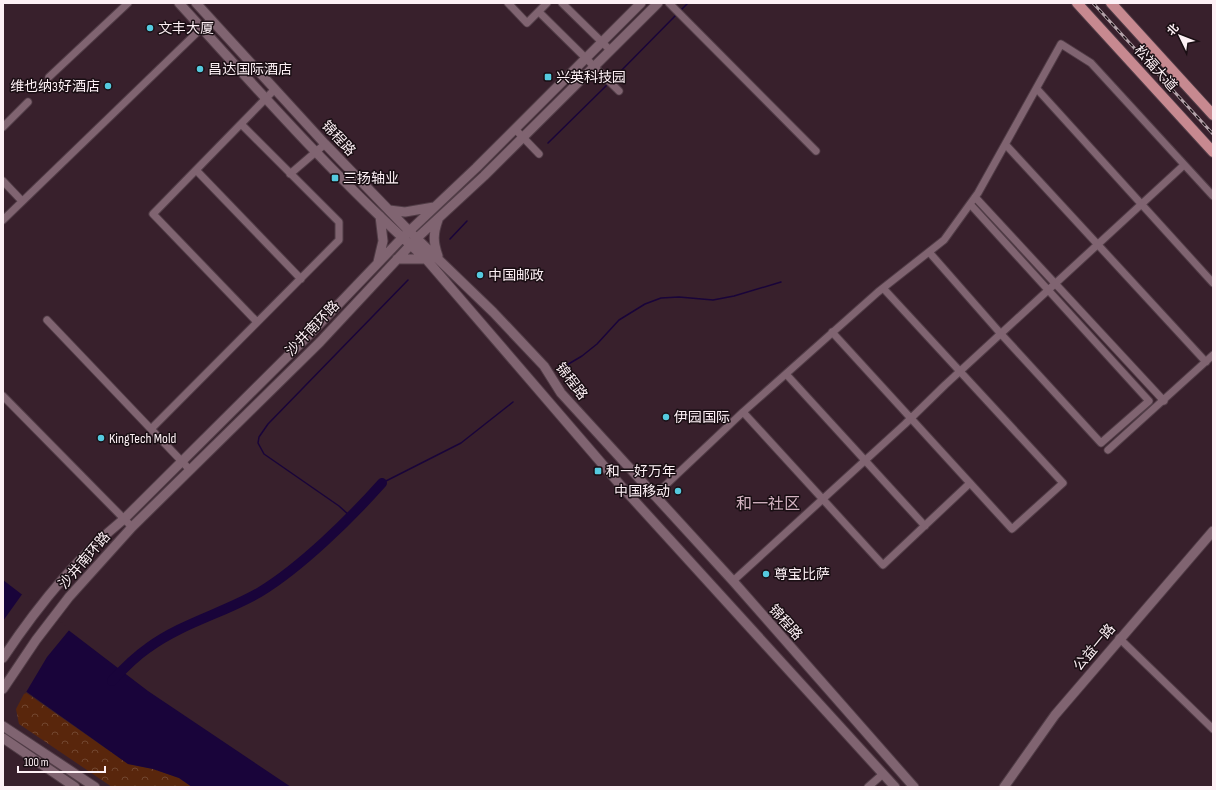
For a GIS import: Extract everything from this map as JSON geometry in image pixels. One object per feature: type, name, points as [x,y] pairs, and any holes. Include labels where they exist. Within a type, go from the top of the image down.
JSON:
[{"type":"main road","name":"锦程路","points":[[179,3],[315,152],[402,238],[414,241],[438,257],[544,366],[561,393],[733,581],[914,787]]},
{"type":"main road","name":"锦程路","points":[[196,3],[275,90],[410,232],[426,259],[622,487],[895,787]]},
{"type":"main road","name":"沙井南环路","points":[[3,658],[56,587],[102,538],[124,519],[311,334],[402,238],[436,207],[641,3]]},
{"type":"main road","name":"沙井南环路","points":[[3,688],[36,640],[69,597],[132,527],[320,342],[414,241],[523,137],[658,3]]},
{"type":"main road","name":"松福大道","points":[[1077,3],[1213,152]]},
{"type":"main road","name":"松福大道","points":[[1111,3],[1209,108],[1213,115]]},
{"type":"main road","points":[[389,210],[416,211],[436,207]]},
{"type":"main road","points":[[378,263],[383,240],[383,229],[380,216]]},
{"type":"main road","points":[[438,218],[433,234],[433,242],[438,257]]},
{"type":"main road","points":[[397,260],[426,259]]},
{"type":"main road","name":"公益一路","points":[[1004,787],[1055,715],[1119,638],[1213,531]]},
{"type":"main road","points":[[726,601],[739,589]]},
{"type":"main road","points":[[3,719],[6,728],[95,787]]},
{"type":"main road","points":[[3,738],[75,787]]},
{"type":"street","points":[[49,77],[128,3]]},
{"type":"street","points":[[508,3],[528,22],[547,3]]},
{"type":"street","points":[[562,3],[610,50]]},
{"type":"street","points":[[671,5],[816,151]]},
{"type":"street","points":[[538,12],[619,90]]},
{"type":"street","points":[[3,220],[211,19]]},
{"type":"street","points":[[654,496],[743,412],[832,332],[883,288],[944,240],[975,197],[1006,145],[1061,44],[1091,63],[1213,196]]},
{"type":"street","points":[[1037,88],[1213,284]]},
{"type":"street","points":[[258,322],[153,214],[275,90]]},
{"type":"street","points":[[3,127],[28,102]]},
{"type":"street","points":[[151,429],[339,240],[339,222],[241,124]]},
{"type":"street","points":[[515,129],[539,154]]},
{"type":"street","points":[[290,174],[326,144]]},
{"type":"street","points":[[1006,145],[1206,362]]},
{"type":"street","points":[[733,581],[823,500],[959,371],[1184,165]]},
{"type":"street","points":[[196,170],[301,279]]},
{"type":"street","points":[[3,182],[22,201]]},
{"type":"street","points":[[975,197],[1164,401]]},
{"type":"street","points":[[929,252],[1000,334],[1102,443],[1149,401],[970,204]]},
{"type":"street","points":[[832,332],[1012,529],[1063,483],[883,288]]},
{"type":"street","points":[[47,320],[190,470]]},
{"type":"street","points":[[1108,450],[1213,356]]},
{"type":"street","points":[[786,374],[925,526]]},
{"type":"street","points":[[3,396],[132,527]]},
{"type":"street","points":[[743,412],[883,565],[970,483]]},
{"type":"street","points":[[1119,638],[1213,729]]},
{"type":"street","points":[[868,787],[883,774]]},
{"type":"green space","points":[[25,692],[128,764],[153,769],[179,778],[192,787],[112,787],[19,724],[16,709]]},
{"type":"shaded area","points":[[3,580],[148,691],[291,787],[192,787],[179,778],[153,769],[128,764],[3,675]]},
{"type":"pier","points":[[23,593],[70,629],[47,657],[25,694],[3,677],[3,621]]},
{"type":"waterway","points":[[681,10],[688,3]]},
{"type":"waterway","points":[[612,80],[677,14]]},
{"type":"waterway","points":[[548,143],[608,84]]},
{"type":"waterway","points":[[450,239],[467,221]]},
{"type":"waterway","points":[[350,516],[339,506],[264,454],[258,443],[259,437],[268,424],[408,280]]},
{"type":"waterway","points":[[560,369],[582,356],[597,344],[619,320],[645,304],[661,298],[679,297],[713,300],[734,296],[781,282]]},
{"type":"waterway","points":[[382,483],[461,443],[513,402]]},
{"type":"waterway","points":[[112,681],[138,655],[161,639],[232,606],[276,582],[324,542],[382,483]]},
{"type":"railway","points":[[1093,3],[1213,134]]},
{"type":"place","name":"文丰大厦","points":[[150,28]]},
{"type":"place","name":"昌达国际酒店","points":[[200,69]]},
{"type":"place","name":"兴英科技园","points":[[548,77]]},
{"type":"place","name":"维也纳3好酒店","points":[[108,86]]},
{"type":"place","name":"三扬轴业","points":[[335,178]]},
{"type":"place","name":"中国邮政","points":[[480,275]]},
{"type":"place","name":"伊园国际","points":[[666,417]]},
{"type":"place","name":"KingTech Mold","points":[[101,438]]},
{"type":"place","name":"和一好万年","points":[[598,471]]},
{"type":"place","name":"中国移动","points":[[678,491]]},
{"type":"place","name":"尊宝比萨","points":[[766,574]]},
{"type":"district","name":"和一社区","points":[[768,503]]}]
